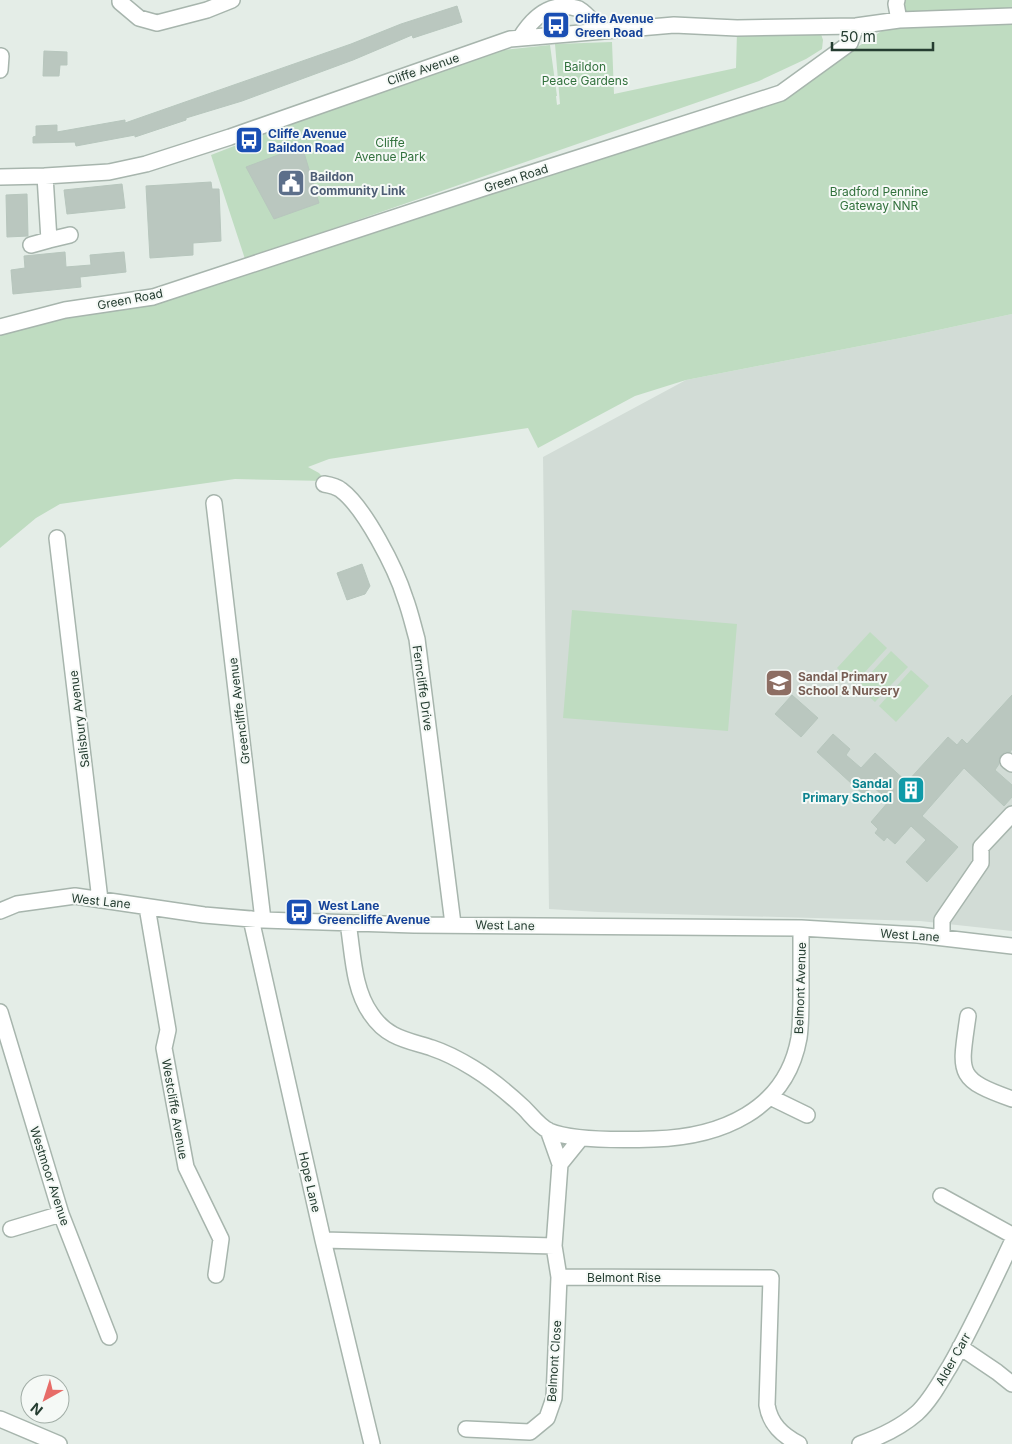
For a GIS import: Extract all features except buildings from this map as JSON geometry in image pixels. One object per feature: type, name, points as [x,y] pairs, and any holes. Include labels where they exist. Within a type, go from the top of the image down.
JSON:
[{"type":"street","points":[[120,0],[139,18],[158,23],[207,10],[232,0]]},
{"type":"street","points":[[897,0],[898,20]]},
{"type":"street","points":[[520,38],[536,15],[548,7],[567,5],[584,13],[600,31]]},
{"type":"street","points":[[856,26],[898,20],[1012,16]]},
{"type":"street","name":"Cliffe Avenue","points":[[0,176],[45,176],[109,172],[146,164],[230,137],[510,39],[674,25],[737,28],[856,26]]},
{"type":"street","name":"Green Road","points":[[0,327],[65,310],[153,296],[781,93],[850,43],[856,26]]},
{"type":"street","points":[[45,176],[49,240]]},
{"type":"street","points":[[31,245],[70,235]]},
{"type":"street","name":"Ferncliffe Drive","points":[[324,484],[332,485],[342,490],[364,517],[390,561],[405,597],[417,639],[453,924]]},
{"type":"street","name":"Greencliffe Avenue","points":[[214,503],[257,919]]},
{"type":"street","name":"Salisbury Avenue","points":[[57,538],[100,900]]},
{"type":"street","points":[[942,937],[942,920],[981,863],[981,848],[1012,814]]},
{"type":"street","name":"West Lane","points":[[0,911],[17,904],[75,896],[204,915],[257,919],[348,923],[801,928],[942,937],[1012,946]]},
{"type":"street","name":"Westcliffe Avenue","points":[[147,907],[168,1030],[164,1048],[186,1167],[221,1239],[216,1275]]},
{"type":"street","name":"Hope Lane","points":[[257,919],[324,1240],[372,1444]]},
{"type":"street","name":"Belmont Avenue","points":[[348,923],[360,993],[372,1016],[396,1038],[451,1055],[476,1070],[513,1097],[548,1130],[581,1138],[639,1140],[692,1136],[736,1121],[753,1112],[770,1098],[794,1056],[799,1038],[801,928]]},
{"type":"street","name":"Westmoor Avenue","points":[[0,1012],[61,1214],[109,1337]]},
{"type":"street","points":[[968,1016],[962,1054],[963,1066],[967,1076],[975,1084],[986,1090],[1012,1100]]},
{"type":"street","points":[[770,1098],[807,1115]]},
{"type":"street","points":[[548,1130],[560,1164],[554,1246],[559,1277]]},
{"type":"street","points":[[560,1164],[581,1138]]},
{"type":"street","points":[[941,1196],[1012,1235]]},
{"type":"street","points":[[11,1229],[61,1214]]},
{"type":"street","points":[[324,1240],[554,1246]]},
{"type":"street","name":"Alder Carr","points":[[860,1444],[894,1429],[917,1413],[935,1392],[960,1347],[1012,1242]]},
{"type":"street","name":"Belmont Close","points":[[466,1429],[530,1432],[548,1418],[554,1398],[559,1277]]},
{"type":"street","name":"Belmont Rise","points":[[559,1277],[771,1278],[766,1405],[768,1415],[777,1428],[790,1440],[799,1444]]},
{"type":"street","points":[[960,1347],[1012,1384]]},
{"type":"street","points":[[0,1419],[59,1444]]},
{"type":"shaded area","name":"Sandal Primary School & Nursery","points":[[1012,314],[1012,931],[920,921],[549,909],[543,457],[686,380],[906,337]]},
{"type":"green space","name":"Bradford Pennine Gateway NNR","points":[[904,0],[1012,0],[1012,314],[906,337],[686,380],[635,396],[538,448],[528,428],[329,459],[308,467],[319,473],[326,481],[235,479],[60,504],[36,518],[0,548],[0,334],[18,328],[137,304],[345,242],[589,157],[784,96],[898,20]]},
{"type":"green space","name":"Cliffe Avenue Park","points":[[737,32],[821,34],[823,40],[822,49],[806,59],[759,81],[245,259],[211,155],[356,99],[502,50],[550,45],[557,105],[560,104],[555,44],[612,42],[614,94],[736,68]]},
{"type":"green space","points":[[572,610],[737,624],[728,731],[563,718]]},
{"type":"green space","points":[[870,632],[887,648],[854,684],[837,668]]},
{"type":"green space","points":[[891,651],[908,667],[875,702],[858,687]]},
{"type":"green space","points":[[911,670],[929,686],[896,722],[879,706]]},
{"type":"place","name":"Cliffe Avenue Green Road","points":[[556,25]]},
{"type":"place","name":"Cliffe Avenue Baildon Road","points":[[249,140]]},
{"type":"place","name":"Baildon Community Link","points":[[291,183]]},
{"type":"place","name":"Sandal Primary School & Nursery","points":[[779,683]]},
{"type":"place","name":"Sandal Primary School","points":[[911,790]]},
{"type":"place","name":"West Lane Greencliffe Avenue","points":[[299,912]]},
{"type":"park label","name":"Baildon Peace Gardens","points":[[585,73]]}]
